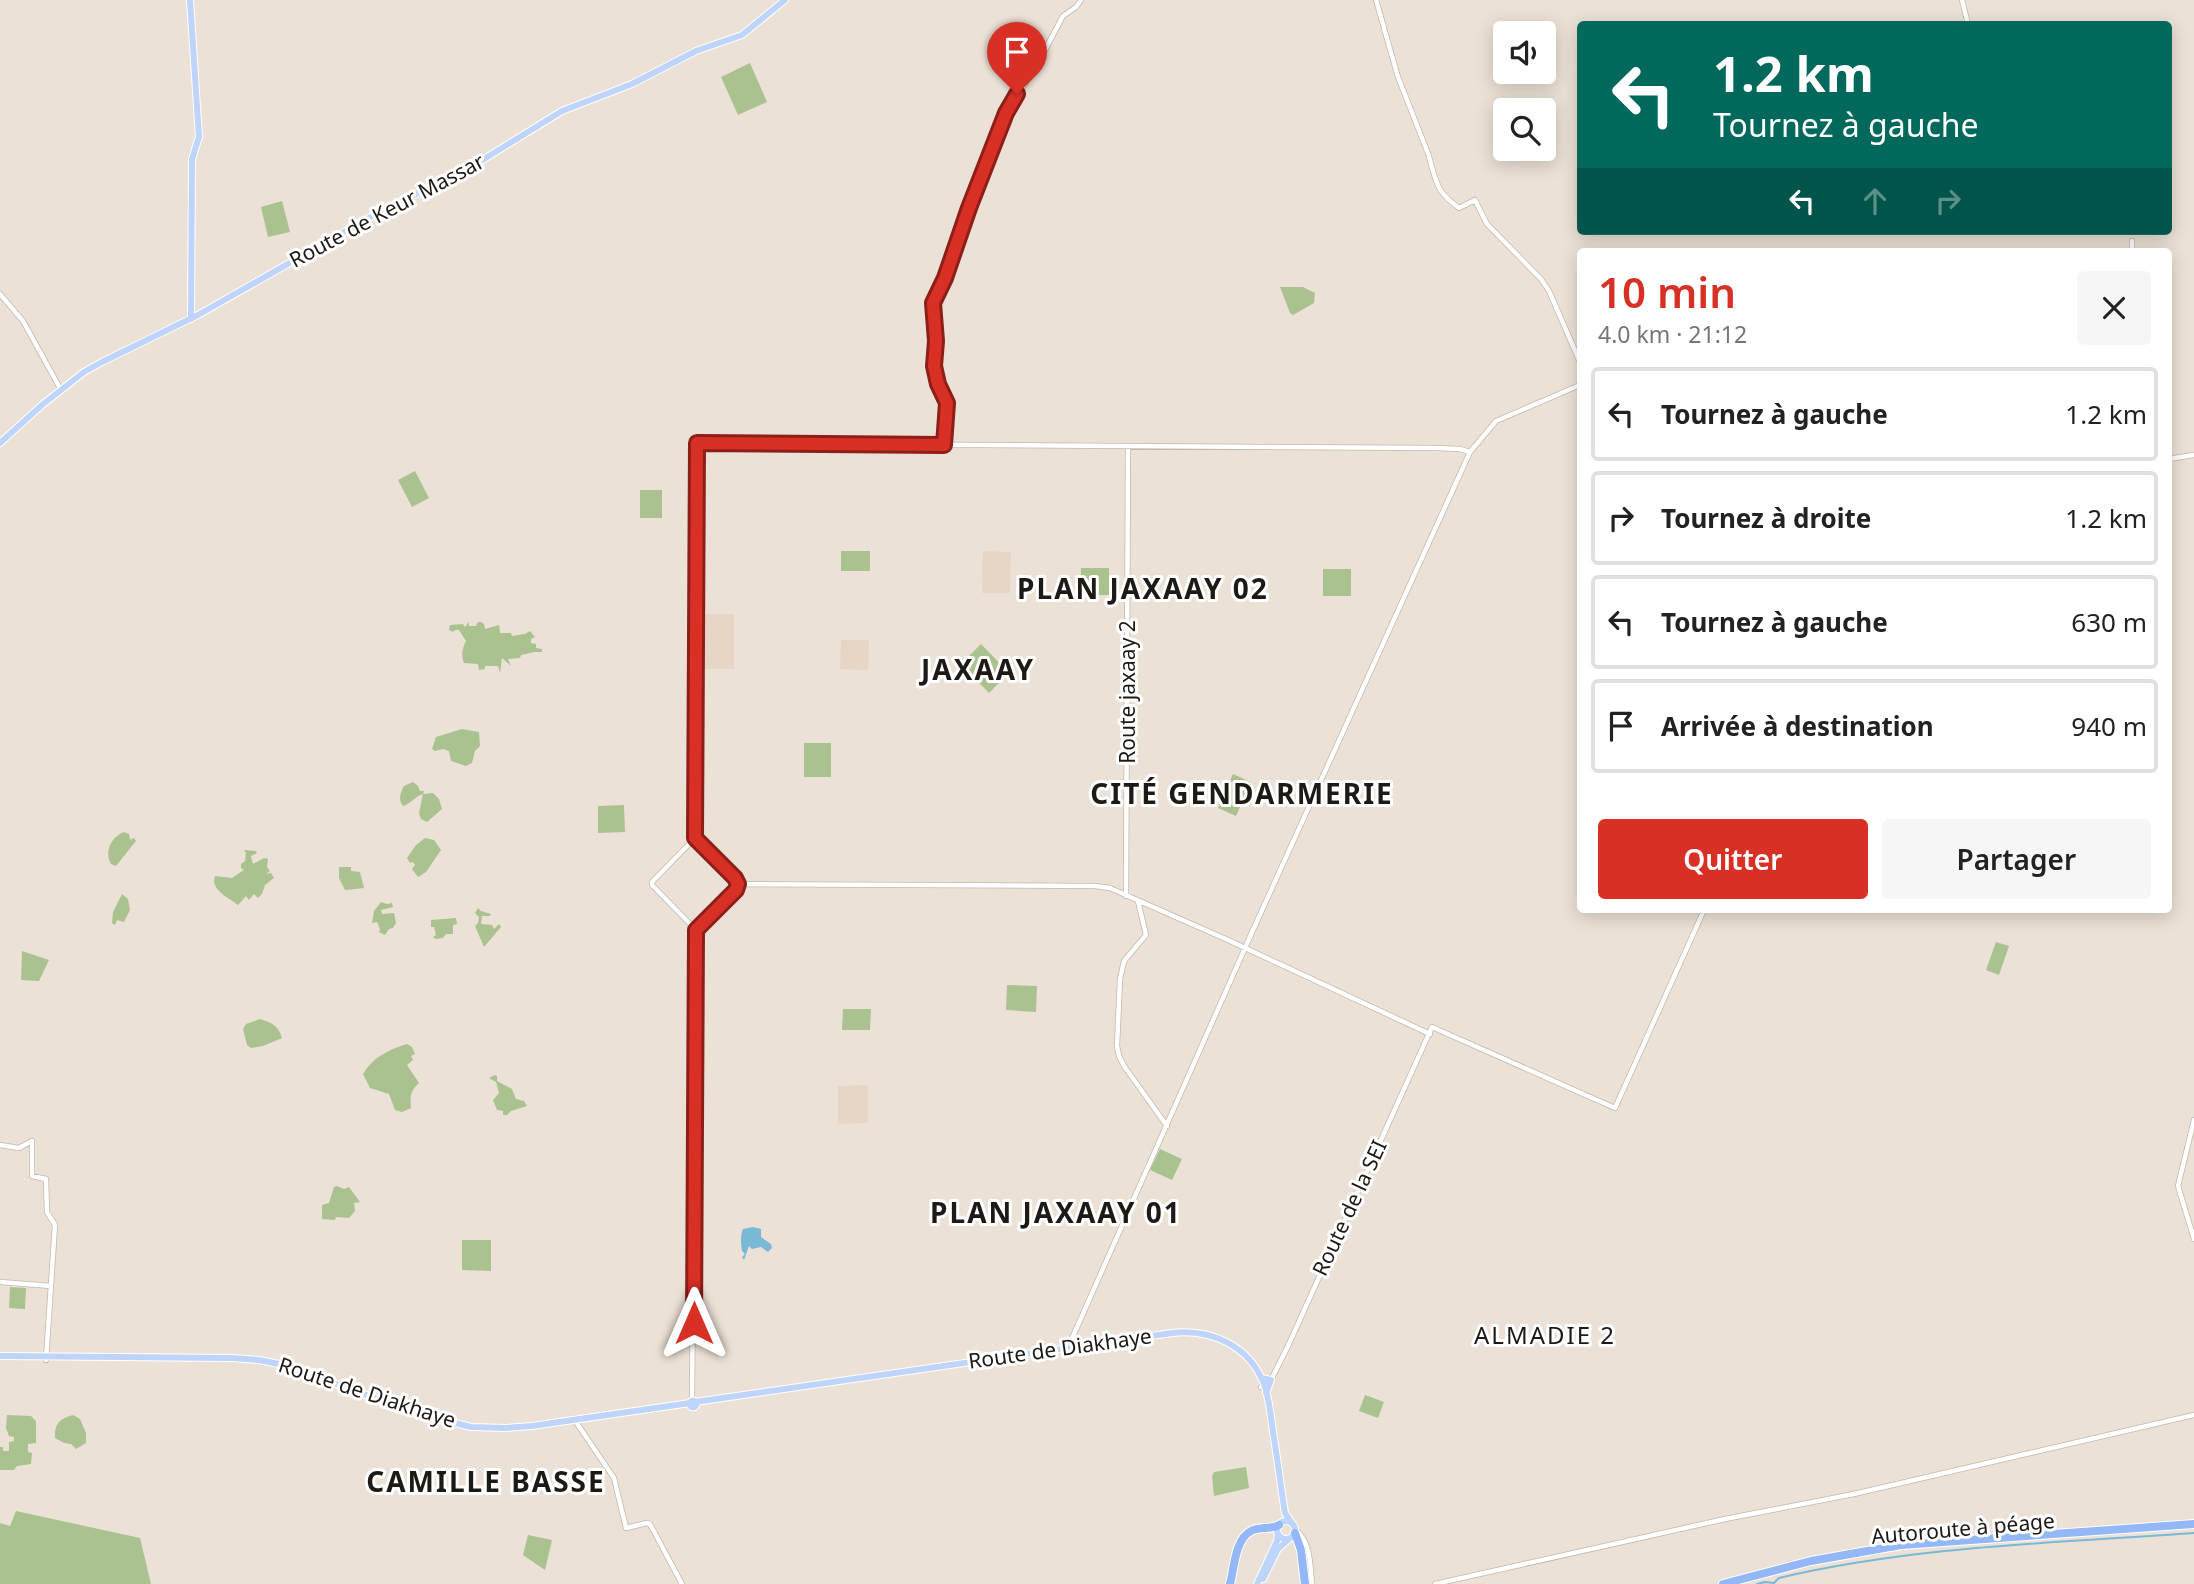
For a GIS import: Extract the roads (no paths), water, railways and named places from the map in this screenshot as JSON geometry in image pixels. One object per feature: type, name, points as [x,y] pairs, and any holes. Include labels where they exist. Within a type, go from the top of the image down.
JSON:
[{"type":"highway","points":[[1723,1584],[1811,1561],[1901,1545],[2194,1526]]},
{"type":"highway","name":"Autoroute à péage","points":[[1739,1584],[1813,1565],[1914,1548],[2194,1526]]},
{"type":"highway","points":[[1230,1584],[1244,1536],[1254,1530],[1279,1527]]},
{"type":"highway","points":[[1293,1534],[1301,1550],[1305,1584]]},
{"type":"main road","points":[[190,0],[199,137],[192,159],[191,319]]},
{"type":"main road","name":"Route de Keur Massar","points":[[0,443],[84,372],[191,319],[374,215],[477,164],[556,114],[632,84],[696,51],[742,35],[785,0]]},
{"type":"main road","name":"Route de Diakhaye","points":[[1076,1349],[1172,1333],[1197,1332],[1221,1339],[1238,1349],[1251,1362],[1264,1388],[1285,1513],[1291,1522],[1293,1534]]},
{"type":"main road","name":"Route de Diakhaye","points":[[0,1358],[232,1358],[270,1362],[437,1419],[487,1428],[532,1426],[1066,1350],[1173,1336],[1201,1336],[1234,1350],[1250,1366],[1264,1388],[1281,1507],[1279,1527]]},
{"type":"main road","name":"Route de Diakhaye","points":[[46,1358],[253,1363],[288,1370],[409,1414],[454,1427],[487,1431],[516,1431],[693,1403]]},
{"type":"main road","points":[[1261,1378],[1271,1380],[1264,1388]]},
{"type":"main road","points":[[1259,1584],[1277,1541],[1279,1527],[1286,1521],[1291,1522]]},
{"type":"main road","points":[[1279,1527],[1282,1538],[1293,1534]]},
{"type":"main road","points":[[1259,1584],[1278,1549],[1293,1534]]},
{"type":"street","points":[[944,445],[947,403],[938,384],[934,366],[936,341],[933,303],[945,278],[1006,113],[1037,65],[1063,16],[1081,0]]},
{"type":"street","points":[[1376,0],[1398,77],[1443,196],[1459,208],[1475,200],[1486,224],[1541,279],[1555,303],[1577,356]]},
{"type":"street","points":[[1962,0],[1967,21]]},
{"type":"street","points":[[2132,241],[2132,248]]},
{"type":"street","points":[[0,294],[23,321],[61,390]]},
{"type":"street","points":[[1066,1350],[1470,452],[1496,421],[1577,386]]},
{"type":"street","points":[[696,930],[652,885],[695,838],[697,443],[1436,448],[1470,452]]},
{"type":"street","name":"Route jaxaay 2","points":[[1126,896],[1128,446]]},
{"type":"street","points":[[2172,458],[2194,455]]},
{"type":"street","points":[[693,1403],[696,930],[736,890],[738,884],[695,838]]},
{"type":"street","points":[[738,884],[1110,888],[1430,1034]]},
{"type":"street","points":[[1127,889],[1135,900],[1146,935],[1123,964],[1117,1046],[1124,1066],[1167,1126]]},
{"type":"street","name":"Route de la SEI","points":[[1271,1380],[1432,1027],[1615,1108],[1703,913]]},
{"type":"street","points":[[2194,1120],[2178,1186],[2194,1239]]},
{"type":"street","points":[[0,1144],[19,1149],[32,1141],[32,1178],[46,1179],[47,1212],[55,1225],[46,1358]]},
{"type":"street","points":[[0,1282],[51,1286]]},
{"type":"street","points":[[1073,1338],[1076,1349]]},
{"type":"street","points":[[1435,1584],[1725,1519],[1854,1494],[2194,1415]]},
{"type":"street","points":[[576,1422],[614,1478],[626,1528],[649,1523],[682,1584]]},
{"type":"street","points":[[1293,1534],[1301,1534],[1308,1548],[1312,1584]]},
{"type":"water","points":[[753,1227],[761,1229],[761,1237],[771,1244],[772,1248],[768,1252],[761,1247],[752,1249],[749,1246],[744,1260],[742,1231]]},
{"type":"waterway","points":[[1757,1584],[1774,1583],[1779,1578],[1830,1567],[1933,1552],[2194,1533]]},
{"type":"district","name":"PLAN JAXAAY 02","points":[[1143,589]]},
{"type":"district","name":"JAXAAY","points":[[978,670]]},
{"type":"district","name":"CITÉ GENDARMERIE","points":[[1242,794]]},
{"type":"district","name":"PLAN JAXAAY 01","points":[[1056,1213]]},
{"type":"district","name":"ALMADIE 2","points":[[1545,1336]]},
{"type":"district","name":"CAMILLE BASSE","points":[[486,1482]]}]
